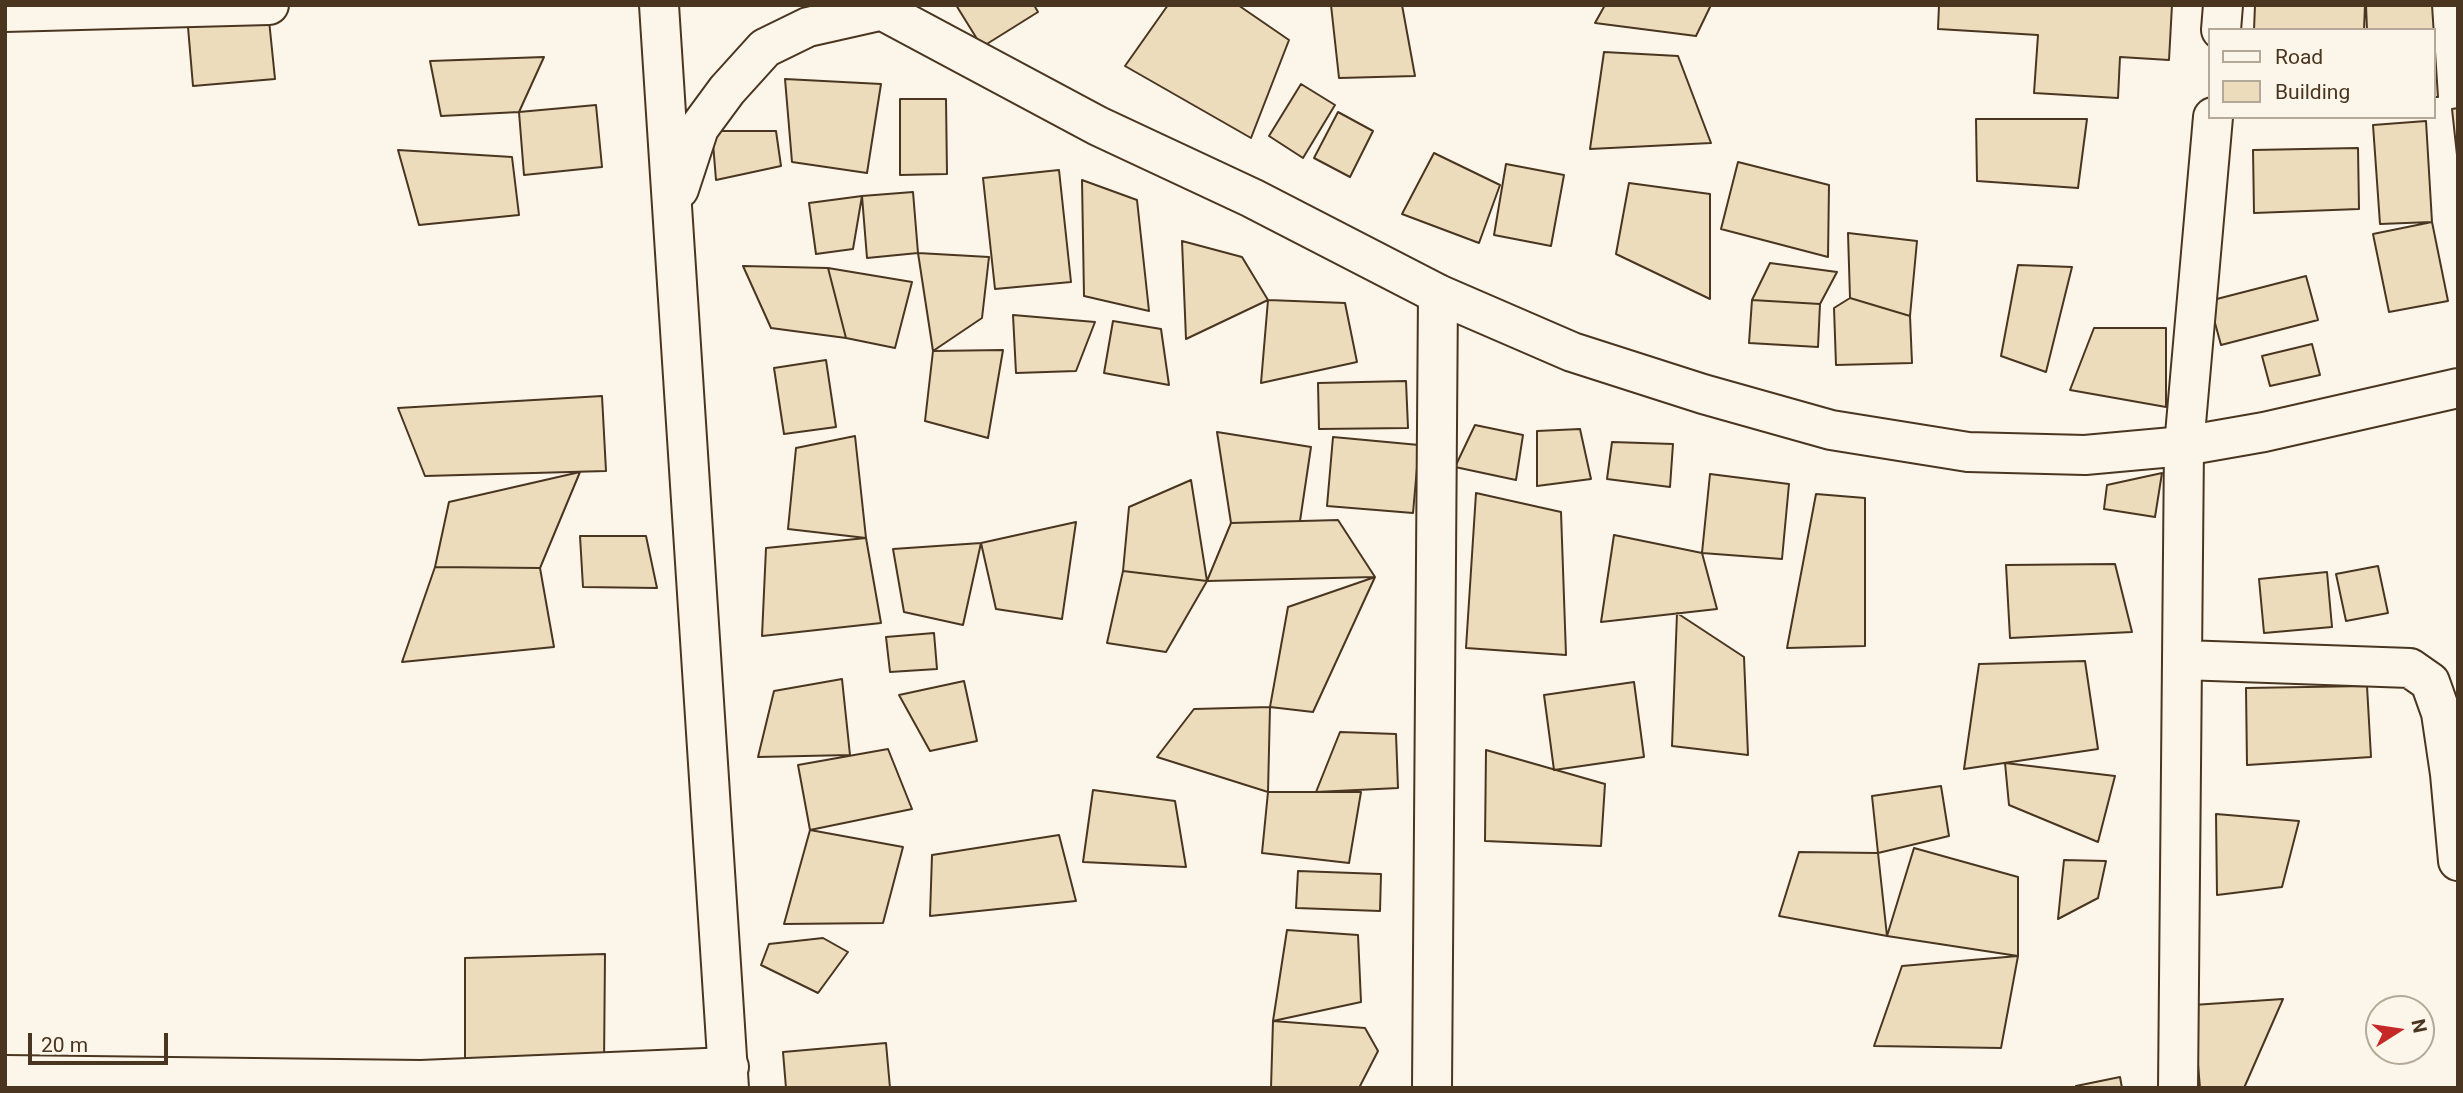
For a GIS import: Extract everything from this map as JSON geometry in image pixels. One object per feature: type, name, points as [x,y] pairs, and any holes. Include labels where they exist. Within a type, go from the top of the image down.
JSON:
[{"type":"street","points":[[5,12],[269,5]]},
{"type":"street","points":[[5,1075],[421,1080],[729,1077],[659,5]]},
{"type":"street","points":[[2221,28],[2223,5]]},
{"type":"street","points":[[673,206],[699,128],[727,90],[765,48],[808,27],[876,8],[1098,127],[1252,198],[1438,293],[1572,352],[1703,394],[1830,430],[1968,452],[2085,456],[2184,446],[2264,432],[2458,388]]},
{"type":"street","points":[[2178,1088],[2184,446],[2213,119]]},
{"type":"street","points":[[1432,1088],[1438,293]]},
{"type":"street","points":[[2183,660],[2410,668],[2430,682],[2441,713],[2454,774],[2458,860]]},
{"type":"building","points":[[956,5],[1034,5],[1038,12],[982,47]]},
{"type":"building","points":[[1168,5],[1238,5],[1289,40],[1251,138],[1125,66]]},
{"type":"building","points":[[1331,5],[1402,5],[1415,76],[1339,78]]},
{"type":"building","points":[[1605,5],[1711,5],[1696,36],[1595,23]]},
{"type":"building","points":[[1939,5],[2172,5],[2169,60],[2120,57],[2118,98],[2034,93],[2038,35],[1938,29]]},
{"type":"building","points":[[2255,5],[2365,5],[2364,28],[2254,28]]},
{"type":"building","points":[[2366,5],[2432,5],[2434,28],[2367,28]]},
{"type":"building","points":[[269,20],[275,79],[193,86],[188,27]]},
{"type":"building","points":[[2435,51],[2438,97],[2435,97]]},
{"type":"building","points":[[1604,52],[1678,56],[1711,143],[1590,149]]},
{"type":"building","points":[[544,57],[519,112],[441,116],[430,61]]},
{"type":"building","points":[[785,79],[881,84],[867,173],[792,162]]},
{"type":"building","points":[[1301,84],[1335,105],[1303,158],[1269,136]]},
{"type":"building","points":[[900,99],[946,99],[947,174],[900,175]]},
{"type":"building","points":[[596,105],[602,167],[524,175],[519,112]]},
{"type":"building","points":[[2458,108],[2458,154],[2457,155],[2452,109]]},
{"type":"building","points":[[1338,112],[1373,131],[1350,177],[1314,158]]},
{"type":"building","points":[[1976,119],[2087,119],[2078,188],[1977,181]]},
{"type":"building","points":[[2426,121],[2432,222],[2380,224],[2373,125]]},
{"type":"building","points":[[712,131],[776,131],[781,166],[716,180]]},
{"type":"building","points":[[2358,148],[2359,209],[2254,213],[2253,150]]},
{"type":"building","points":[[398,150],[512,157],[519,215],[419,225]]},
{"type":"building","points":[[1434,153],[1500,185],[1479,243],[1402,214]]},
{"type":"building","points":[[1738,162],[1829,185],[1828,257],[1721,229]]},
{"type":"building","points":[[1506,164],[1564,175],[1551,246],[1494,235]]},
{"type":"building","points":[[1059,170],[1071,282],[995,289],[983,178]]},
{"type":"building","points":[[1082,180],[1137,200],[1149,311],[1084,296]]},
{"type":"building","points":[[1629,183],[1710,194],[1710,299],[1616,254]]},
{"type":"building","points":[[913,192],[918,253],[867,258],[862,196]]},
{"type":"building","points":[[862,196],[853,249],[816,254],[809,203]]},
{"type":"building","points":[[2432,222],[2448,301],[2389,312],[2373,234]]},
{"type":"building","points":[[1848,233],[1917,241],[1910,316],[1850,298]]},
{"type":"building","points":[[1182,241],[1242,257],[1268,300],[1186,339]]},
{"type":"building","points":[[918,253],[989,257],[982,318],[933,351]]},
{"type":"building","points":[[1770,263],[1837,272],[1820,304],[1752,300]]},
{"type":"building","points":[[2018,265],[2072,267],[2046,372],[2001,356]]},
{"type":"building","points":[[743,266],[828,268],[846,338],[771,328]]},
{"type":"building","points":[[828,268],[912,282],[895,348],[846,338]]},
{"type":"building","points":[[2306,276],[2318,320],[2221,345],[2209,301]]},
{"type":"building","points":[[1850,298],[1910,316],[1912,363],[1836,365],[1834,308]]},
{"type":"building","points":[[1268,300],[1345,303],[1357,362],[1261,383]]},
{"type":"building","points":[[1752,300],[1820,304],[1818,347],[1749,343]]},
{"type":"building","points":[[1013,315],[1095,322],[1076,371],[1016,373]]},
{"type":"building","points":[[1113,321],[1161,329],[1169,385],[1104,373]]},
{"type":"building","points":[[2094,328],[2166,328],[2166,407],[2070,390]]},
{"type":"building","points":[[2312,344],[2320,375],[2270,386],[2262,356]]},
{"type":"building","points":[[1003,350],[988,438],[925,421],[933,351]]},
{"type":"building","points":[[826,360],[836,427],[784,434],[774,368]]},
{"type":"building","points":[[1406,381],[1408,428],[1319,429],[1318,383]]},
{"type":"building","points":[[602,396],[606,471],[425,476],[398,408]]},
{"type":"building","points":[[1475,425],[1523,435],[1516,480],[1455,467]]},
{"type":"building","points":[[1580,429],[1591,479],[1537,486],[1537,431]]},
{"type":"building","points":[[1217,432],[1311,447],[1300,521],[1231,523]]},
{"type":"building","points":[[855,436],[866,538],[788,529],[796,448]]},
{"type":"building","points":[[1333,437],[1419,445],[1413,513],[1327,506]]},
{"type":"building","points":[[1612,442],[1673,444],[1670,487],[1607,479]]},
{"type":"building","points":[[580,472],[540,568],[435,567],[449,502]]},
{"type":"building","points":[[2162,473],[2155,517],[2104,509],[2107,485]]},
{"type":"building","points":[[1710,474],[1789,484],[1782,559],[1702,553]]},
{"type":"building","points":[[1191,480],[1207,581],[1123,571],[1129,507]]},
{"type":"building","points":[[1476,493],[1561,512],[1566,655],[1466,648]]},
{"type":"building","points":[[1816,494],[1865,498],[1865,646],[1787,648]]},
{"type":"building","points":[[1338,520],[1375,577],[1207,581],[1231,523]]},
{"type":"building","points":[[1076,522],[1062,619],[996,609],[981,543]]},
{"type":"building","points":[[1614,535],[1702,553],[1717,609],[1601,622]]},
{"type":"building","points":[[580,536],[646,536],[657,588],[583,587]]},
{"type":"building","points":[[866,538],[881,623],[762,636],[766,548]]},
{"type":"building","points":[[981,543],[963,625],[904,612],[893,549]]},
{"type":"building","points":[[2115,564],[2132,632],[2010,638],[2006,565]]},
{"type":"building","points":[[2378,566],[2388,613],[2346,621],[2336,574]]},
{"type":"building","points":[[435,567],[540,568],[554,647],[402,662]]},
{"type":"building","points":[[1123,571],[1207,581],[1166,652],[1107,643]]},
{"type":"building","points":[[2327,572],[2332,627],[2264,633],[2259,579]]},
{"type":"building","points":[[1375,577],[1313,712],[1270,707],[1288,607]]},
{"type":"building","points":[[1677,613],[1744,657],[1748,755],[1672,746]]},
{"type":"building","points":[[934,633],[937,669],[890,672],[886,637]]},
{"type":"building","points":[[2085,661],[2098,749],[1964,769],[1979,664]]},
{"type":"building","points":[[842,679],[850,755],[758,757],[774,691]]},
{"type":"building","points":[[964,681],[977,741],[930,751],[899,695]]},
{"type":"building","points":[[1634,682],[1644,757],[1554,770],[1544,695]]},
{"type":"building","points":[[2367,686],[2371,757],[2247,765],[2246,688]]},
{"type":"building","points":[[1270,707],[1268,792],[1157,757],[1194,709]]},
{"type":"building","points":[[1340,732],[1396,734],[1398,788],[1316,792]]},
{"type":"building","points":[[888,749],[912,809],[810,830],[798,765]]},
{"type":"building","points":[[1486,750],[1605,784],[1601,846],[1485,841]]},
{"type":"building","points":[[2005,763],[2115,776],[2098,842],[2009,805]]},
{"type":"building","points":[[1941,786],[1949,836],[1878,853],[1872,796]]},
{"type":"building","points":[[1093,790],[1175,801],[1186,867],[1083,862]]},
{"type":"building","points":[[1268,792],[1361,792],[1349,863],[1262,853]]},
{"type":"building","points":[[2216,814],[2299,821],[2282,887],[2217,895]]},
{"type":"building","points":[[810,830],[903,847],[883,923],[784,924]]},
{"type":"building","points":[[1059,835],[1076,901],[930,916],[932,855]]},
{"type":"building","points":[[1914,848],[2018,877],[2018,956],[1887,936]]},
{"type":"building","points":[[1799,852],[1878,853],[1887,936],[1779,916]]},
{"type":"building","points":[[2064,860],[2106,861],[2098,898],[2058,919]]},
{"type":"building","points":[[1298,871],[1381,874],[1380,911],[1296,908]]},
{"type":"building","points":[[1287,930],[1358,935],[1361,1002],[1273,1021]]},
{"type":"building","points":[[823,938],[848,952],[818,993],[761,965],[769,944]]},
{"type":"building","points":[[605,954],[604,1065],[465,1071],[465,958]]},
{"type":"building","points":[[2018,956],[2001,1048],[1874,1046],[1902,966]]},
{"type":"building","points":[[2283,999],[2244,1088],[2200,1088],[2193,1005]]},
{"type":"building","points":[[1273,1021],[1365,1028],[1378,1051],[1359,1088],[1271,1088]]},
{"type":"building","points":[[886,1043],[890,1088],[786,1088],[783,1052]]},
{"type":"building","points":[[2120,1077],[2122,1088],[2076,1086]]}]
